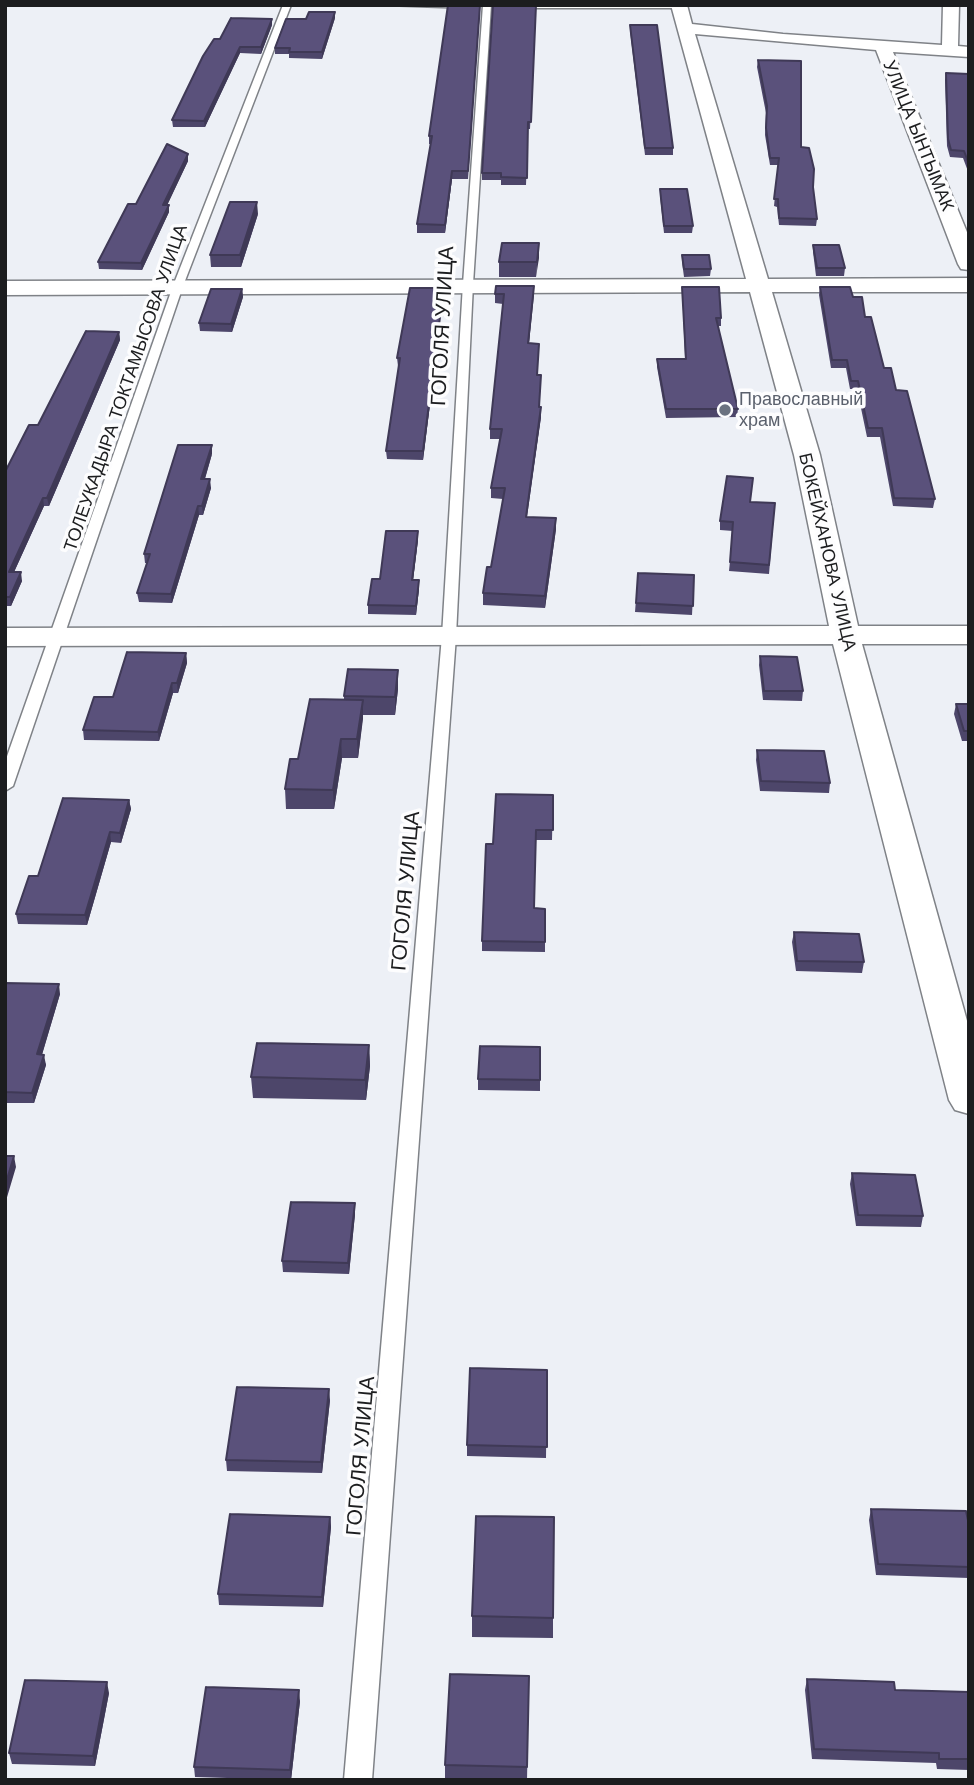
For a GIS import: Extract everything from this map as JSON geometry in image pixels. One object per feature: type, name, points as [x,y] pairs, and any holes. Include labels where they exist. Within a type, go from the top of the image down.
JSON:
[{"type":"street","points":[[950,51],[951,5]]},
{"type":"street","points":[[681,13],[712,33],[969,52]]},
{"type":"street","name":"БОКЕЙХАНОВА УЛИЦА","points":[[681,13],[807,456],[845,635],[969,1100]]},
{"type":"street","name":"УЛИЦА ЫНТЫМАК","points":[[883,47],[969,264]]},
{"type":"street","points":[[5,288],[969,285]]},
{"type":"street","points":[[5,637],[969,635]]},
{"type":"lane","name":"ТОЛЕУКАДЫРА ТОКТАМЫСОВА УЛИЦА","points":[[5,786],[178,286],[287,5]]},
{"type":"lane","points":[[389,5],[681,13]]},
{"type":"lane","name":"ГОГОЛЯ УЛИЦА","points":[[358,1780],[449,636],[468,285],[487,6]]},
{"type":"building","points":[[448,5],[480,5],[468,171],[452,171],[445,225],[417,224],[432,136],[429,136]]},
{"type":"building","points":[[493,5],[536,5],[527,178],[482,173]]},
{"type":"building","points":[[309,12],[335,12],[322,52],[289,52],[290,48],[275,48],[286,19],[306,19]]},
{"type":"building","points":[[231,18],[272,19],[261,47],[240,47],[204,121],[172,120],[203,56],[214,39],[220,39]]},
{"type":"building","points":[[630,25],[657,25],[673,148],[645,148]]},
{"type":"building","points":[[758,60],[801,61],[801,147],[809,148],[814,169],[817,219],[779,218],[778,199],[774,199],[779,158],[770,158],[766,128],[767,106]]},
{"type":"building","points":[[946,73],[969,74],[969,164],[964,151],[951,150],[948,139]]},
{"type":"building","points":[[167,144],[188,154],[163,205],[169,205],[141,263],[98,262],[128,204],[136,204]]},
{"type":"building","points":[[660,189],[687,189],[693,226],[664,226]]},
{"type":"building","points":[[230,202],[257,202],[240,255],[210,255]]},
{"type":"building","points":[[502,243],[539,243],[537,262],[499,262]]},
{"type":"building","points":[[813,245],[839,245],[845,268],[817,268]]},
{"type":"building","points":[[682,255],[709,255],[711,269],[684,269]]},
{"type":"building","points":[[496,286],[534,286],[528,343],[539,344],[537,375],[541,375],[541,407],[526,517],[556,518],[545,596],[483,593],[487,567],[491,567],[505,488],[491,488],[502,429],[490,429],[504,294],[495,294]]},
{"type":"building","points":[[682,287],[719,287],[721,318],[716,318],[738,409],[666,409],[657,359],[686,359]]},
{"type":"building","points":[[820,287],[850,287],[853,297],[862,297],[865,317],[871,317],[884,368],[891,368],[896,390],[907,391],[935,499],[894,498],[882,428],[868,428],[858,381],[851,381],[847,360],[832,360]]},
{"type":"building","points":[[410,288],[439,288],[435,317],[440,317],[423,451],[386,451],[400,358],[397,358]]},
{"type":"building","points":[[211,289],[242,289],[231,324],[199,323]]},
{"type":"building","points":[[86,331],[119,332],[47,498],[43,498],[9,572],[21,572],[10,597],[5,597],[5,472],[29,425],[38,425]]},
{"type":"building","points":[[178,445],[212,445],[201,479],[210,479],[202,506],[198,506],[171,594],[137,593],[150,554],[144,554]]},
{"type":"building","points":[[727,476],[753,478],[750,502],[775,503],[769,565],[730,562],[733,522],[720,521]]},
{"type":"building","points":[[386,531],[418,531],[412,580],[419,580],[416,606],[368,605],[372,579],[380,579]]},
{"type":"building","points":[[638,573],[694,575],[693,606],[636,603]]},
{"type":"building","points":[[127,652],[186,653],[177,683],[172,683],[158,732],[83,730],[94,697],[113,697]]},
{"type":"building","points":[[760,656],[797,657],[803,691],[764,691]]},
{"type":"building","points":[[348,669],[398,670],[395,697],[344,696]]},
{"type":"building","points":[[310,699],[363,700],[357,739],[341,739],[333,790],[285,789],[290,759],[298,759]]},
{"type":"building","points":[[956,704],[969,704],[969,731],[964,731]]},
{"type":"building","points":[[757,750],[824,751],[830,783],[761,781]]},
{"type":"building","points":[[496,794],[553,795],[553,830],[536,830],[534,908],[545,909],[545,942],[482,941],[486,844],[493,844]]},
{"type":"building","points":[[63,798],[129,800],[120,833],[110,832],[85,915],[16,914],[29,876],[38,876]]},
{"type":"building","points":[[794,932],[859,934],[864,962],[797,961]]},
{"type":"building","points":[[5,983],[59,984],[37,1054],[44,1055],[32,1093],[5,1092]]},
{"type":"building","points":[[257,1043],[369,1045],[365,1080],[251,1077]]},
{"type":"building","points":[[480,1046],[540,1047],[540,1080],[478,1079]]},
{"type":"building","points":[[5,1156],[14,1156],[5,1186]]},
{"type":"building","points":[[852,1173],[915,1175],[923,1216],[858,1215]]},
{"type":"building","points":[[291,1202],[355,1203],[348,1263],[282,1261]]},
{"type":"building","points":[[470,1368],[547,1370],[547,1447],[467,1445]]},
{"type":"building","points":[[237,1387],[329,1389],[321,1462],[226,1460]]},
{"type":"building","points":[[871,1509],[966,1511],[969,1525],[969,1567],[878,1564]]},
{"type":"building","points":[[230,1514],[330,1517],[322,1597],[218,1594]]},
{"type":"building","points":[[476,1516],[554,1517],[553,1618],[472,1616]]},
{"type":"building","points":[[450,1674],[529,1676],[527,1767],[445,1765]]},
{"type":"building","points":[[807,1679],[894,1682],[895,1690],[969,1692],[969,1759],[939,1759],[939,1753],[814,1749]]},
{"type":"building","points":[[25,1680],[107,1682],[93,1756],[9,1753]]},
{"type":"building","points":[[206,1687],[299,1690],[290,1770],[194,1767]]},
{"type":"place","name":"Православный храм","points":[[725,410]]}]
